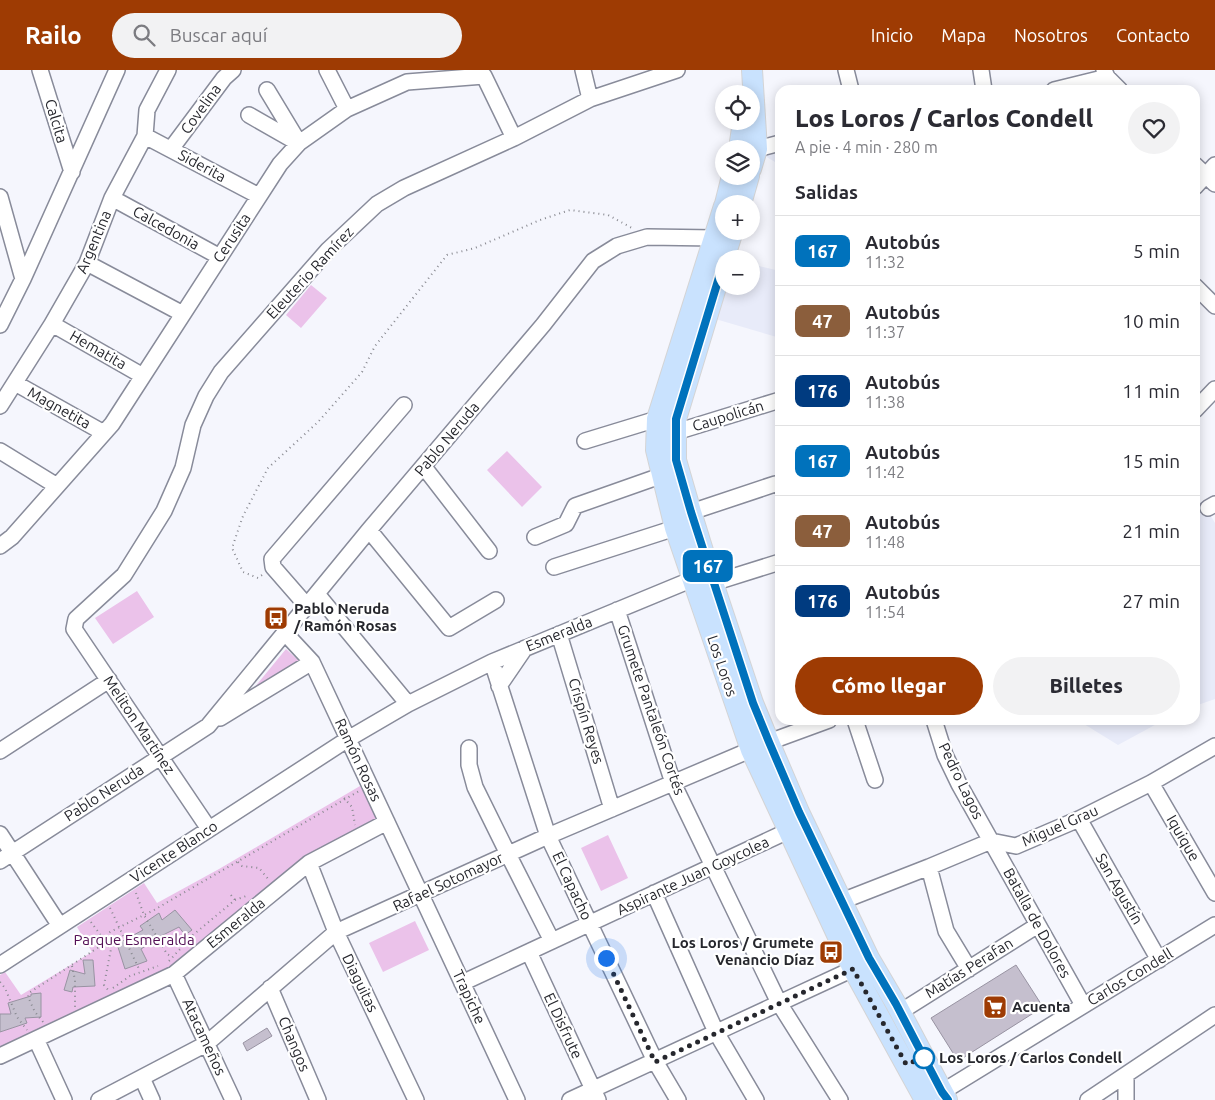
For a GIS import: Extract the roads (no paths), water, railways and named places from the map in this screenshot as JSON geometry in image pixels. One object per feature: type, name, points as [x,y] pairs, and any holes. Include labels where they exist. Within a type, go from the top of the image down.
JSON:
[{"type":"main road","points":[[740,70],[741,85]]},
{"type":"main road","points":[[749,140],[755,98],[752,70]]},
{"type":"main road","name":"Los Loros","points":[[725,246],[657,419],[656,450],[662,475],[675,528],[692,579],[760,746],[788,832],[853,969],[932,1098]]},
{"type":"main road","name":"Los Loros","points":[[725,246],[676,419],[676,460],[753,703],[760,746],[799,812],[869,958],[900,1012],[932,1098]]},
{"type":"street","name":"Calcita","points":[[40,70],[72,172]]},
{"type":"street","points":[[0,325],[6,303],[24,279],[117,70]]},
{"type":"street","name":"Argentina","points":[[0,406],[52,324],[87,263],[112,198],[145,136],[147,110],[168,70]]},
{"type":"street","name":"Covelina","points":[[171,150],[224,78],[234,70]]},
{"type":"street","points":[[327,70],[346,109]]},
{"type":"street","points":[[583,70],[590,100]]},
{"type":"street","points":[[846,70],[849,85]]},
{"type":"street","points":[[981,70],[983,85]]},
{"type":"street","name":"Eleuterio Ramírez","points":[[76,619],[124,575],[164,511],[183,468],[193,425],[206,396],[220,372],[328,250],[377,204],[404,188],[514,138],[590,100],[668,71]]},
{"type":"street","points":[[1070,85],[1106,74],[1116,85]]},
{"type":"street","name":"Cerusita","points":[[4,538],[57,486],[112,424],[280,164],[298,143],[346,109],[405,76],[484,76],[514,138]]},
{"type":"street","points":[[267,90],[298,143]]},
{"type":"street","points":[[249,116],[298,143]]},
{"type":"street","name":"Siderita","points":[[145,136],[259,196]]},
{"type":"street","points":[[760,147],[775,145]]},
{"type":"street","points":[[1200,167],[1212,175],[1200,183]]},
{"type":"street","points":[[0,197],[24,279]]},
{"type":"street","name":"Calcedonia","points":[[112,198],[220,257]]},
{"type":"street","name":"Pablo Neruda","points":[[208,726],[369,530],[543,325],[593,262],[616,246],[647,237],[725,246]]},
{"type":"street","points":[[87,263],[183,314]]},
{"type":"street","name":"Hematita","points":[[52,324],[143,376]]},
{"type":"street","name":"Magnetita","points":[[15,383],[104,433]]},
{"type":"street","points":[[1200,405],[1215,389]]},
{"type":"street","name":"Caupolicán","points":[[676,432],[775,402]]},
{"type":"street","points":[[307,606],[273,567],[272,559],[404,405]]},
{"type":"street","points":[[585,440],[657,419]]},
{"type":"street","points":[[0,451],[57,486]]},
{"type":"street","points":[[424,467],[489,551]]},
{"type":"street","points":[[535,537],[566,524],[575,506],[662,475]]},
{"type":"street","points":[[691,512],[775,484]]},
{"type":"street","points":[[554,567],[675,528]]},
{"type":"street","points":[[369,530],[449,628],[496,600]]},
{"type":"street","points":[[692,579],[714,583],[775,564]]},
{"type":"street","name":"Esmeralda","points":[[348,739],[408,704],[492,662],[692,579]]},
{"type":"street","points":[[317,594],[408,704]]},
{"type":"street","name":"Grumete Pantaleón Cortés","points":[[617,610],[673,783],[779,1003],[840,1100]]},
{"type":"street","name":"Meliton Martínez","points":[[76,619],[74,629],[209,829]]},
{"type":"street","name":"Ramón Rosas","points":[[285,633],[312,662],[421,894]]},
{"type":"street","name":"Crispín Reyes","points":[[559,634],[612,809]]},
{"type":"street","points":[[500,686],[526,648]]},
{"type":"street","name":"Pablo Neruda","points":[[6,857],[208,726],[312,662]]},
{"type":"street","name":"El Capacho","points":[[492,662],[548,836],[655,1062],[678,1100]]},
{"type":"street","points":[[0,751],[108,680]]},
{"type":"street","name":"Rafael Sotomayor","points":[[99,1100],[206,1044],[336,932],[548,836],[760,746],[816,725]]},
{"type":"street","points":[[857,725],[875,780]]},
{"type":"street","name":"Pedro Lagos","points":[[936,725],[945,755],[955,777],[991,840]]},
{"type":"street","name":"Vicente Blanco","points":[[0,965],[348,739]]},
{"type":"street","name":"Miguel Grau","points":[[991,840],[1016,846],[1079,819],[1151,783],[1215,746]]},
{"type":"street","points":[[469,748],[469,765],[475,786],[552,941]]},
{"type":"street","name":"Iquique","points":[[1151,783],[1215,893]]},
{"type":"street","name":"San Agustín","points":[[1079,819],[1159,960]]},
{"type":"street","name":"Esmeralda","points":[[0,1056],[174,974],[309,863],[387,822]]},
{"type":"street","name":"Aspirante Juan Goycolea","points":[[462,984],[788,832]]},
{"type":"street","points":[[0,834],[6,857],[60,926]]},
{"type":"street","points":[[842,902],[991,840]]},
{"type":"street","name":"Batalla de Dolores","points":[[991,840],[1083,1005]]},
{"type":"street","name":"Diaguitas","points":[[309,863],[336,932],[416,1100]]},
{"type":"street","points":[[929,867],[946,931],[969,969]]},
{"type":"street","points":[[654,893],[716,1032],[756,1100]]},
{"type":"street","name":"Trapiche","points":[[421,894],[517,1100]]},
{"type":"street","name":"Matías Perafan","points":[[900,1012],[1038,925]]},
{"type":"street","name":"Carlos Condell","points":[[932,1098],[1215,925]]},
{"type":"street","name":"El Disfrute","points":[[528,952],[595,1095]]},
{"type":"street","points":[[570,1100],[595,1095],[655,1062],[716,1032],[853,969]]},
{"type":"street","name":"Atacameños","points":[[174,974],[233,1100]]},
{"type":"street","name":"Changos","points":[[270,988],[318,1100]]},
{"type":"street","points":[[1088,1100],[1215,1015]]},
{"type":"street","points":[[36,1039],[64,1100]]},
{"type":"street","points":[[1126,1075],[1126,1100]]},
{"type":"street","points":[[142,1078],[152,1100]]},
{"type":"place","name":"Pablo Neruda / Ramón Rosas","points":[[276,618]]},
{"type":"place","name":"Los Loros / Grumete Venancio Díaz","points":[[831,952]]},
{"type":"place","name":"Acuenta","points":[[995,1007]]},
{"type":"place","name":"Los Loros / Carlos Condell","points":[[924,1058]]},
{"type":"park label","name":"Parque Esmeralda","points":[[134,940]]}]
